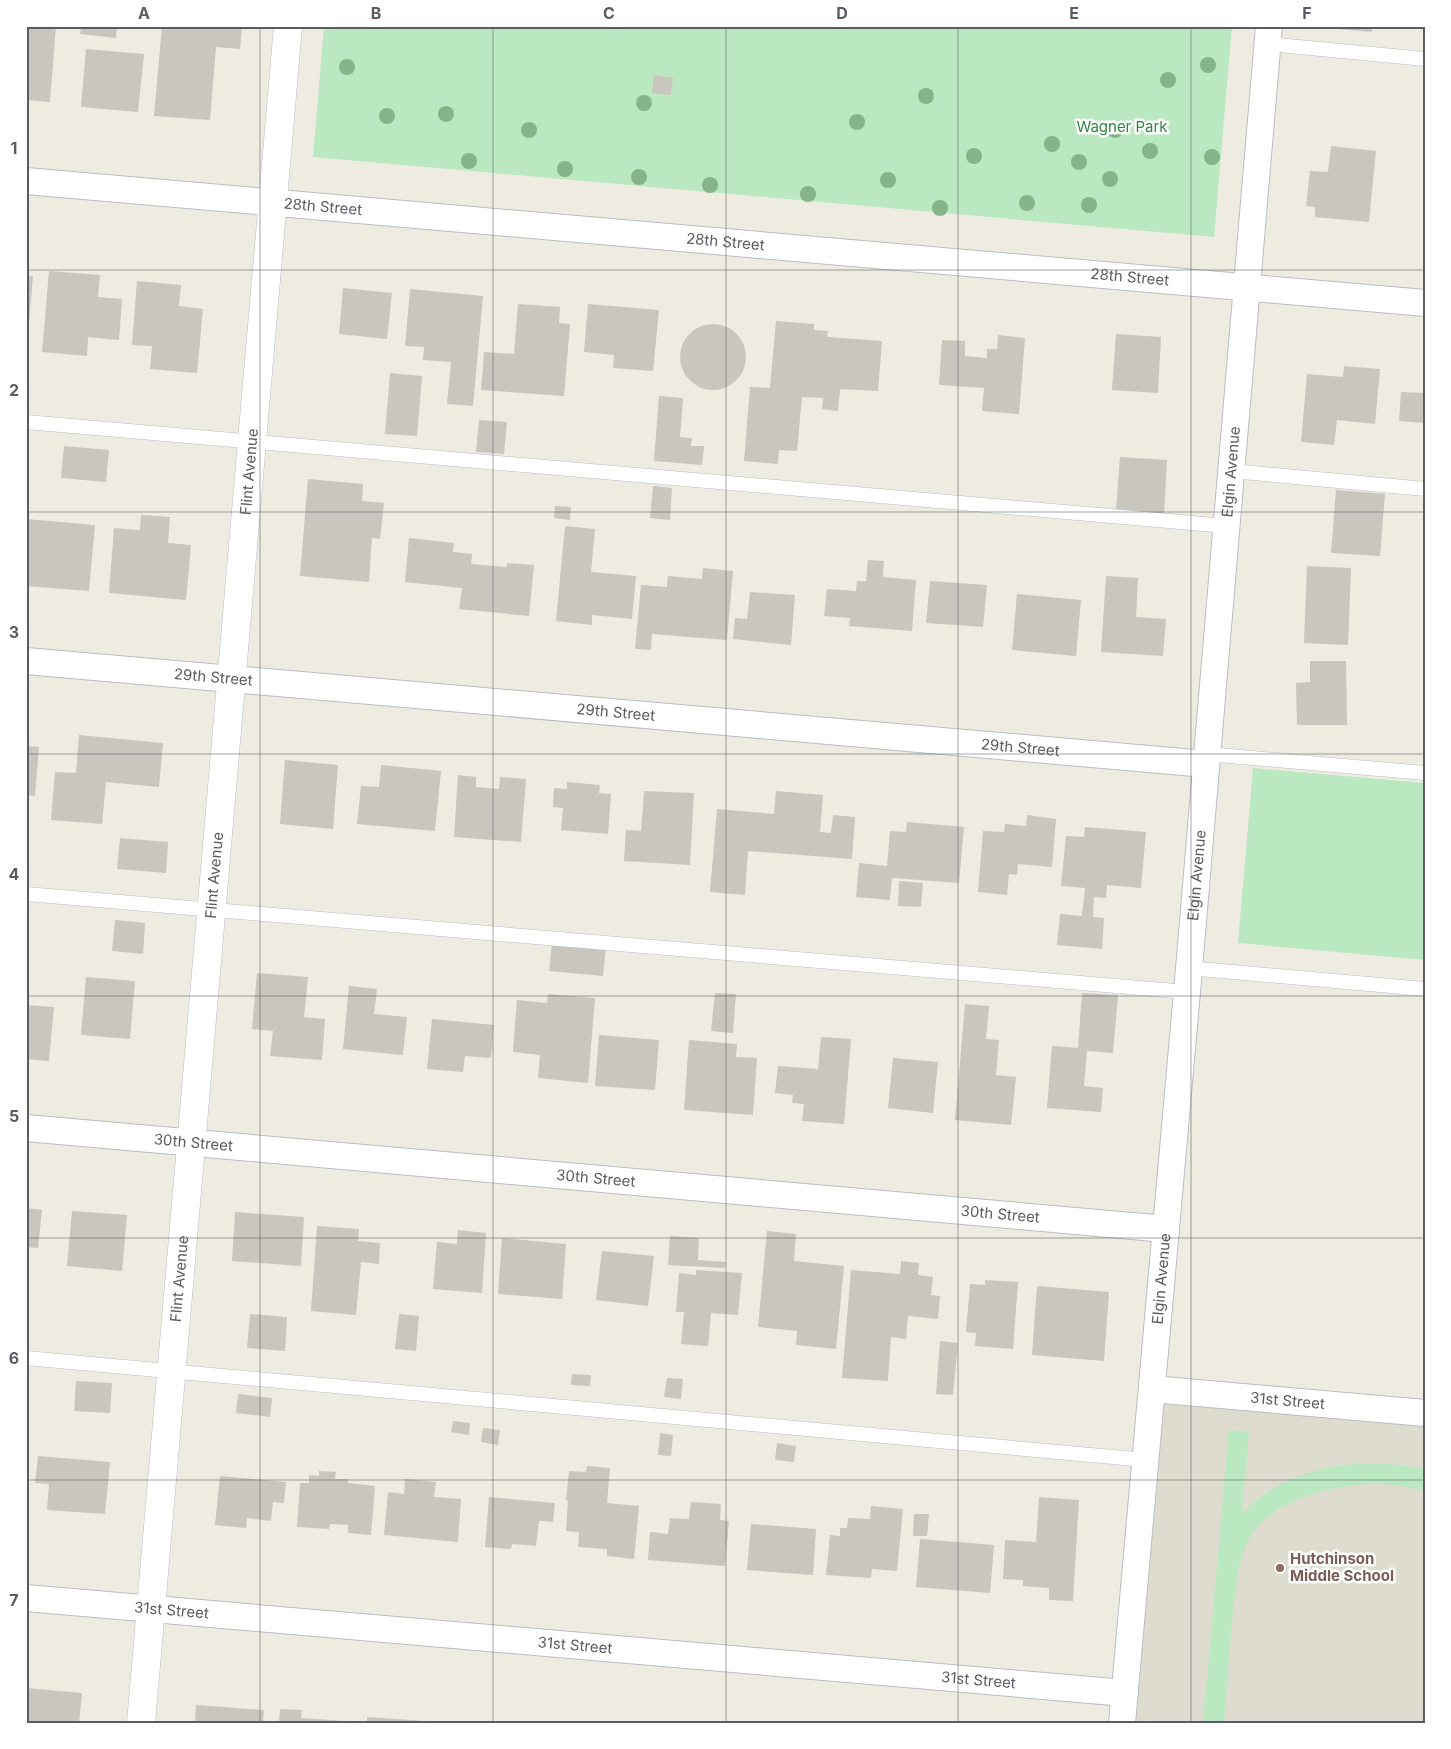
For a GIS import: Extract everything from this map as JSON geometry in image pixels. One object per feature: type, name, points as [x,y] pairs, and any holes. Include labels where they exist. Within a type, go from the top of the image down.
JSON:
[{"type":"street","name":"Flint Avenue","points":[[141,1723],[288,26]]},
{"type":"street","name":"Elgin Avenue","points":[[1122,1723],[1268,35]]},
{"type":"street","name":"28th Street","points":[[26,181],[1425,303]]},
{"type":"street","name":"29th Street","points":[[26,661],[1206,759]]},
{"type":"street","name":"30th Street","points":[[26,1128],[1166,1230]]},
{"type":"street","name":"31st Street","points":[[1152,1389],[1425,1413]]},
{"type":"street","name":"31st Street","points":[[26,1598],[1125,1693]]},
{"type":"lane","points":[[1268,35],[1425,59]]},
{"type":"lane","points":[[26,422],[252,440],[1226,526]]},
{"type":"lane","points":[[1231,471],[1425,489]]},
{"type":"lane","points":[[1206,759],[1425,773]]},
{"type":"lane","points":[[26,894],[1187,980],[1425,989]]},
{"type":"lane","points":[[26,1358],[1146,1460]]},
{"type":"shaded area","name":"Hutchinson Middle School","points":[[1152,1389],[1425,1413],[1425,1723],[1121,1723]]},
{"type":"green space","name":"Wagner Park","points":[[324,26],[1232,26],[1214,237],[313,157]]},
{"type":"green space","points":[[1253,768],[1425,783],[1425,960],[1238,943]]},
{"type":"green space","points":[[1229,1430],[1249,1432],[1242,1513],[1282,1484],[1304,1474],[1351,1464],[1400,1465],[1425,1469],[1425,1491],[1384,1484],[1329,1489],[1291,1502],[1272,1513],[1258,1526],[1248,1541],[1241,1558],[1237,1578],[1224,1723],[1203,1723]]},
{"type":"building","points":[[26,26],[56,26],[50,102],[26,100]]},
{"type":"building","points":[[81,26],[117,26],[116,38],[80,34]]},
{"type":"building","points":[[162,26],[242,26],[240,49],[216,47],[210,120],[154,116]]},
{"type":"building","points":[[1325,26],[1372,26],[1372,32],[1325,28]]},
{"type":"building","points":[[86,49],[144,54],[138,112],[81,107]]},
{"type":"building","points":[[654,75],[673,78],[671,95],[652,93]]},
{"type":"building","points":[[1331,146],[1376,151],[1369,222],[1315,217],[1315,207],[1306,206],[1310,171],[1328,172]]},
{"type":"building","points":[[49,271],[100,275],[98,297],[122,299],[119,340],[88,337],[87,356],[42,352]]},
{"type":"building","points":[[26,276],[33,276],[28,334],[26,334]]},
{"type":"building","points":[[137,281],[181,285],[179,306],[203,309],[197,373],[150,369],[152,346],[132,345]]},
{"type":"building","points":[[343,288],[392,293],[387,339],[339,334]]},
{"type":"building","points":[[410,289],[483,296],[473,406],[447,404],[451,362],[423,360],[424,347],[405,346]]},
{"type":"building","points":[[518,304],[560,307],[559,323],[570,324],[564,396],[481,390],[484,352],[514,354]]},
{"type":"building","points":[[588,304],[659,310],[653,371],[613,368],[614,355],[584,352]]},
{"type":"building","points":[[776,321],[814,324],[814,330],[828,331],[827,337],[882,341],[878,391],[840,389],[838,411],[822,409],[823,398],[802,397],[797,451],[779,450],[778,464],[744,461],[750,387],[770,388]]},
{"type":"building","points":[[713,324],[725,327],[736,334],[743,345],[746,357],[743,369],[736,380],[725,387],[713,390],[701,387],[690,380],[683,369],[680,357],[683,345],[690,334],[701,327]]},
{"type":"building","points":[[1116,334],[1161,337],[1158,393],[1112,390]]},
{"type":"building","points":[[998,335],[1025,338],[1019,414],[982,411],[984,388],[939,385],[942,340],[965,341],[965,356],[987,358],[987,349],[997,349]]},
{"type":"building","points":[[1344,366],[1380,369],[1375,424],[1337,420],[1334,445],[1301,442],[1307,374],[1343,377]]},
{"type":"building","points":[[390,373],[422,376],[417,436],[385,434]]},
{"type":"building","points":[[1401,392],[1425,393],[1425,423],[1399,421]]},
{"type":"building","points":[[659,396],[683,398],[680,437],[692,438],[691,446],[704,446],[702,465],[654,461]]},
{"type":"building","points":[[479,420],[507,422],[504,454],[476,452]]},
{"type":"building","points":[[64,446],[109,450],[106,482],[61,478]]},
{"type":"building","points":[[1120,457],[1167,460],[1164,514],[1116,510]]},
{"type":"building","points":[[308,479],[363,484],[362,501],[384,503],[380,539],[372,538],[369,582],[300,576]]},
{"type":"building","points":[[653,486],[672,488],[670,520],[650,518]]},
{"type":"building","points":[[1336,490],[1385,494],[1380,556],[1331,553]]},
{"type":"building","points":[[555,506],[571,507],[570,520],[554,518]]},
{"type":"building","points":[[141,515],[170,517],[168,543],[191,545],[186,600],[109,593],[114,528],[140,530]]},
{"type":"building","points":[[26,519],[95,525],[89,591],[26,586]]},
{"type":"building","points":[[565,526],[595,529],[591,572],[636,576],[632,619],[592,615],[592,625],[556,621]]},
{"type":"building","points":[[409,538],[454,543],[453,552],[472,554],[471,564],[507,567],[507,563],[534,565],[529,616],[459,609],[462,588],[405,582]]},
{"type":"building","points":[[868,560],[884,561],[883,577],[916,580],[912,631],[849,626],[850,618],[824,616],[827,589],[856,591],[857,581],[866,581]]},
{"type":"building","points":[[1307,566],[1351,568],[1348,645],[1304,643]]},
{"type":"building","points":[[703,568],[733,571],[727,640],[652,634],[651,650],[635,649],[641,585],[667,587],[668,576],[702,579]]},
{"type":"building","points":[[1106,576],[1138,578],[1136,617],[1166,619],[1163,656],[1101,652]]},
{"type":"building","points":[[930,581],[987,585],[983,627],[926,623]]},
{"type":"building","points":[[750,592],[795,595],[791,645],[733,639],[735,618],[747,619]]},
{"type":"building","points":[[1017,594],[1081,600],[1076,656],[1012,650]]},
{"type":"building","points":[[1310,661],[1346,661],[1347,725],[1297,725],[1296,683],[1310,682]]},
{"type":"building","points":[[79,735],[163,743],[159,787],[106,782],[102,824],[51,820],[55,772],[76,773]]},
{"type":"building","points":[[26,746],[39,747],[35,796],[26,795]]},
{"type":"building","points":[[285,760],[338,765],[333,829],[280,824]]},
{"type":"building","points":[[381,765],[441,771],[435,831],[357,824],[361,786],[379,787]]},
{"type":"building","points":[[458,775],[476,777],[476,787],[499,789],[500,777],[526,779],[521,842],[454,837]]},
{"type":"building","points":[[567,782],[600,785],[599,793],[611,794],[608,834],[561,830],[563,808],[553,807],[554,788],[567,789]]},
{"type":"building","points":[[644,791],[694,793],[690,865],[624,861],[626,830],[641,831]]},
{"type":"building","points":[[776,791],[823,795],[820,832],[831,833],[833,815],[855,817],[852,859],[748,851],[745,895],[710,892],[717,809],[774,814]]},
{"type":"building","points":[[1027,815],[1056,819],[1052,867],[1018,864],[1017,875],[1009,874],[1007,895],[978,892],[983,831],[1004,832],[1005,824],[1026,826]]},
{"type":"building","points":[[907,822],[964,827],[959,883],[892,878],[890,900],[856,897],[859,863],[887,866],[890,831],[906,832]]},
{"type":"building","points":[[1085,827],[1146,832],[1141,888],[1107,885],[1106,898],[1094,897],[1093,917],[1104,918],[1102,949],[1057,945],[1060,914],[1082,916],[1085,888],[1061,886],[1066,836],[1084,837]]},
{"type":"building","points":[[120,838],[168,842],[166,873],[117,869]]},
{"type":"building","points":[[899,881],[923,883],[921,907],[898,906]]},
{"type":"building","points":[[115,920],[145,923],[143,954],[112,951]]},
{"type":"building","points":[[552,942],[606,947],[603,976],[549,971]]},
{"type":"building","points":[[257,973],[308,977],[304,1017],[325,1019],[322,1060],[270,1056],[273,1031],[252,1029]]},
{"type":"building","points":[[86,977],[135,981],[130,1039],[81,1035]]},
{"type":"building","points":[[349,986],[377,989],[374,1014],[407,1017],[403,1055],[343,1049]]},
{"type":"building","points":[[715,993],[736,994],[733,1033],[711,1031]]},
{"type":"building","points":[[1082,993],[1118,995],[1113,1053],[1087,1051],[1084,1086],[1103,1088],[1101,1112],[1047,1108],[1052,1046],[1078,1048]]},
{"type":"building","points":[[548,994],[595,998],[588,1083],[538,1078],[540,1055],[513,1052],[517,1000],[547,1003]]},
{"type":"building","points":[[965,1004],[989,1006],[986,1039],[999,1040],[996,1075],[1016,1077],[1011,1125],[955,1120]]},
{"type":"building","points":[[26,1005],[54,1007],[49,1061],[26,1059]]},
{"type":"building","points":[[432,1019],[494,1025],[491,1058],[465,1056],[463,1072],[427,1069]]},
{"type":"building","points":[[599,1035],[659,1040],[655,1090],[595,1086]]},
{"type":"building","points":[[821,1037],[851,1039],[844,1124],[802,1121],[804,1104],[792,1103],[793,1095],[775,1093],[778,1066],[818,1069]]},
{"type":"building","points":[[689,1040],[737,1044],[736,1057],[757,1058],[753,1115],[684,1110]]},
{"type":"building","points":[[893,1058],[938,1062],[933,1113],[888,1108]]},
{"type":"building","points":[[26,1208],[42,1210],[38,1248],[26,1247]]},
{"type":"building","points":[[72,1211],[127,1215],[122,1271],[67,1266]]},
{"type":"building","points":[[235,1212],[304,1217],[301,1266],[232,1261]]},
{"type":"building","points":[[317,1226],[359,1229],[358,1241],[380,1243],[379,1264],[361,1262],[356,1315],[311,1311]]},
{"type":"building","points":[[458,1230],[486,1233],[482,1293],[433,1289],[437,1242],[457,1244]]},
{"type":"building","points":[[767,1231],[796,1234],[794,1261],[844,1266],[836,1349],[796,1345],[797,1331],[758,1327]]},
{"type":"building","points":[[670,1236],[699,1238],[698,1260],[726,1262],[725,1268],[668,1265]]},
{"type":"building","points":[[502,1238],[566,1244],[562,1299],[498,1294]]},
{"type":"building","points":[[602,1251],[654,1256],[648,1306],[596,1300]]},
{"type":"building","points":[[901,1261],[919,1263],[918,1275],[933,1277],[931,1295],[940,1296],[938,1319],[908,1316],[906,1339],[891,1337],[888,1381],[842,1378],[851,1270],[900,1274]]},
{"type":"building","points":[[696,1270],[742,1273],[738,1315],[711,1313],[708,1346],[681,1344],[684,1312],[676,1312],[679,1273],[696,1275]]},
{"type":"building","points":[[985,1280],[1018,1282],[1013,1349],[975,1346],[976,1333],[966,1332],[970,1284],[985,1285]]},
{"type":"building","points":[[1037,1286],[1109,1292],[1104,1361],[1032,1355]]},
{"type":"building","points":[[250,1314],[287,1317],[285,1351],[247,1348]]},
{"type":"building","points":[[399,1314],[419,1316],[416,1351],[395,1349]]},
{"type":"building","points":[[940,1341],[958,1343],[953,1395],[936,1394]]},
{"type":"building","points":[[572,1374],[591,1375],[590,1386],[571,1385]]},
{"type":"building","points":[[667,1378],[683,1379],[681,1399],[664,1397]]},
{"type":"building","points":[[76,1381],[112,1383],[110,1413],[74,1411]]},
{"type":"building","points":[[238,1394],[272,1398],[270,1417],[236,1413]]},
{"type":"building","points":[[453,1421],[470,1423],[469,1435],[451,1432]]},
{"type":"building","points":[[483,1428],[500,1430],[498,1445],[481,1442]]},
{"type":"building","points":[[660,1433],[673,1435],[671,1456],[658,1455]]},
{"type":"building","points":[[777,1443],[796,1446],[794,1462],[775,1460]]},
{"type":"building","points":[[38,1456],[110,1462],[105,1514],[47,1510],[49,1484],[35,1483]]},
{"type":"building","points":[[587,1466],[610,1468],[607,1503],[639,1506],[634,1559],[607,1556],[607,1549],[578,1547],[579,1532],[566,1531],[568,1501],[566,1500],[569,1471],[586,1472]]},
{"type":"building","points":[[319,1471],[336,1472],[335,1479],[348,1479],[348,1483],[375,1486],[371,1535],[348,1533],[348,1525],[330,1524],[329,1529],[297,1527],[300,1483],[309,1483],[309,1475],[319,1476]]},
{"type":"building","points":[[220,1476],[286,1482],[284,1503],[273,1502],[271,1521],[247,1518],[246,1528],[215,1525]]},
{"type":"building","points":[[405,1479],[436,1482],[434,1497],[461,1499],[458,1542],[384,1535],[388,1492],[404,1494]]},
{"type":"building","points":[[489,1497],[555,1503],[553,1522],[539,1521],[536,1546],[512,1544],[511,1549],[485,1547]]},
{"type":"building","points":[[1039,1497],[1079,1500],[1073,1601],[1049,1600],[1049,1588],[1023,1586],[1023,1580],[1003,1579],[1005,1540],[1036,1542]]},
{"type":"building","points":[[691,1502],[721,1504],[720,1520],[729,1521],[725,1566],[648,1560],[650,1532],[668,1534],[670,1518],[689,1519]]},
{"type":"building","points":[[871,1506],[903,1509],[897,1571],[872,1569],[871,1578],[826,1575],[830,1535],[840,1536],[840,1528],[847,1528],[848,1518],[870,1519]]},
{"type":"building","points":[[914,1514],[929,1514],[927,1536],[913,1536]]},
{"type":"building","points":[[751,1524],[816,1529],[813,1575],[747,1570]]},
{"type":"building","points":[[920,1539],[994,1545],[990,1593],[916,1587]]},
{"type":"building","points":[[26,1688],[82,1693],[79,1723],[26,1723]]},
{"type":"building","points":[[196,1705],[264,1710],[263,1723],[195,1723]]},
{"type":"building","points":[[280,1709],[302,1710],[301,1718],[346,1721],[346,1723],[279,1723]]},
{"type":"building","points":[[367,1717],[426,1721],[426,1723],[367,1723]]},
{"type":"place","name":"Hutchinson Middle School","points":[[1280,1568]]}]
